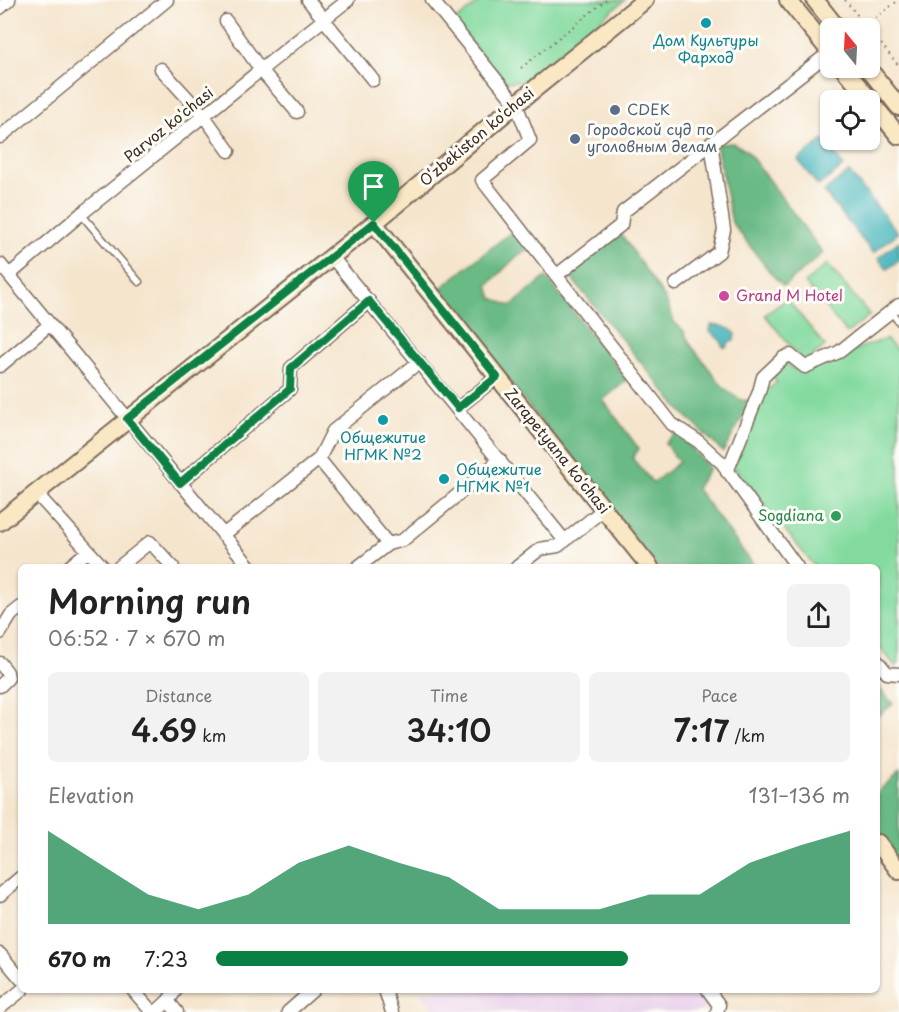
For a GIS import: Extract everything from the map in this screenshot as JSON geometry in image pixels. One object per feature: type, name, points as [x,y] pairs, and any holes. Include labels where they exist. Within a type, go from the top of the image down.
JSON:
[{"type":"street","points":[[0,8],[9,0]]},
{"type":"street","points":[[0,137],[167,0]]},
{"type":"street","points":[[308,0],[373,80]]},
{"type":"street","name":"Parvoz ko'chasi","points":[[9,274],[348,0]]},
{"type":"street","points":[[432,0],[516,104],[530,140],[482,180],[672,424],[699,442],[722,463],[795,564]]},
{"type":"street","name":"O‘zbekiston ko‘chasi","points":[[0,522],[332,257],[645,0]]},
{"type":"street","points":[[788,0],[820,40]]},
{"type":"street","points":[[814,0],[829,18]]},
{"type":"street","points":[[226,21],[261,70],[297,112]]},
{"type":"street","points":[[557,275],[621,225],[624,212],[820,60]]},
{"type":"street","points":[[161,69],[204,116],[230,151]]},
{"type":"street","points":[[851,78],[861,90]]},
{"type":"street","points":[[876,78],[899,106]]},
{"type":"street","points":[[880,113],[899,136]]},
{"type":"street","points":[[676,284],[718,252],[724,231],[711,143]]},
{"type":"street","name":"Zarapetyana ko'chasi","points":[[374,223],[648,564]]},
{"type":"street","points":[[332,257],[565,541]]},
{"type":"street","points":[[0,264],[247,564]]},
{"type":"street","points":[[180,483],[290,389],[291,368],[369,301]]},
{"type":"street","points":[[727,472],[763,377],[783,358],[790,355],[805,367],[839,352],[895,309]]},
{"type":"street","points":[[0,366],[49,325]]},
{"type":"street","points":[[223,535],[319,459],[333,431],[419,362]]},
{"type":"street","points":[[458,408],[497,377]]},
{"type":"street","points":[[319,459],[387,544]]},
{"type":"street","points":[[362,564],[387,544],[403,540],[500,460]]},
{"type":"street","points":[[36,493],[100,564]]},
{"type":"street","points":[[521,564],[540,549],[558,546],[604,509]]},
{"type":"street","points":[[123,564],[150,542],[169,564]]},
{"type":"street","points":[[73,564],[88,551]]},
{"type":"street","points":[[0,633],[11,615],[18,609]]},
{"type":"street","points":[[0,663],[7,672],[8,678],[0,686]]},
{"type":"street","points":[[880,664],[887,673],[899,674]]},
{"type":"street","points":[[880,846],[899,871]]},
{"type":"street","points":[[0,895],[18,880]]},
{"type":"street","points":[[0,954],[18,975]]},
{"type":"street","points":[[0,1008],[18,993]]},
{"type":"street","points":[[136,993],[154,1012],[174,993]]},
{"type":"street","points":[[288,1012],[310,993]]},
{"type":"street","points":[[386,993],[392,1012]]},
{"type":"street","points":[[710,993],[719,1005],[717,1012]]},
{"type":"street","points":[[168,1001],[177,1012]]},
{"type":"lane","points":[[81,214],[139,282]]},
{"type":"lane","points":[[895,309],[899,322]]},
{"type":"path","points":[[521,68],[606,0]]},
{"type":"path","points":[[845,0],[860,18]]},
{"type":"path","points":[[875,18],[899,0]]},
{"type":"path","points":[[880,43],[899,66]]},
{"type":"shaded area","points":[[421,993],[701,993],[710,1004],[700,1012],[437,1012]]},
{"type":"green space","points":[[482,0],[625,0],[524,81],[503,82],[454,22]]},
{"type":"green space","points":[[733,143],[747,151],[823,253],[784,286],[773,276],[732,223],[716,144]]},
{"type":"green space","points":[[515,229],[530,247],[515,258],[488,285],[492,298],[511,306],[546,277],[627,380],[603,400],[639,449],[632,458],[653,483],[679,462],[665,443],[677,432],[709,468],[696,488],[753,564],[655,564],[437,291]]},
{"type":"green space","points":[[621,234],[666,300],[674,322],[683,330],[690,344],[723,387],[741,400],[752,401],[723,452],[680,410],[568,274]]},
{"type":"green space","points":[[827,264],[870,315],[847,333],[805,283]]},
{"type":"green space","points":[[787,299],[825,346],[804,363],[765,315]]},
{"type":"green space","name":"Sogdiana","points":[[886,339],[899,352],[899,664],[895,666],[880,647],[880,564],[813,564],[733,466],[765,392],[777,382],[771,375],[787,362],[794,370]]},
{"type":"green space","points":[[880,689],[893,704],[880,714]]},
{"type":"green space","points":[[899,775],[899,863],[880,839],[880,790]]},
{"type":"water","points":[[820,142],[820,150],[831,150],[844,166],[818,186],[798,160]]},
{"type":"water","points":[[849,172],[898,233],[873,253],[824,192]]},
{"type":"water","points":[[899,241],[899,260],[887,269],[878,258]]},
{"type":"water","points":[[711,325],[724,327],[735,333],[734,341],[728,343],[727,347],[723,347],[721,341],[710,331]]},
{"type":"place","name":"Дом Культуры Фарход","points":[[706,23]]},
{"type":"place","name":"CDEK","points":[[615,110]]},
{"type":"place","name":"Городской суд по уголовным делам","points":[[575,139]]},
{"type":"place","name":"Grand M Hotel","points":[[724,296]]},
{"type":"place","name":"Общежитие НГМК №2","points":[[383,420]]},
{"type":"place","name":"Общежитие НГМК №1","points":[[444,479]]},
{"type":"place","name":"Sogdiana","points":[[836,516]]},
{"type":"route","points":[[374,223],[497,377],[458,408],[369,301],[291,368],[290,389],[180,483],[127,419],[374,223]]}]
